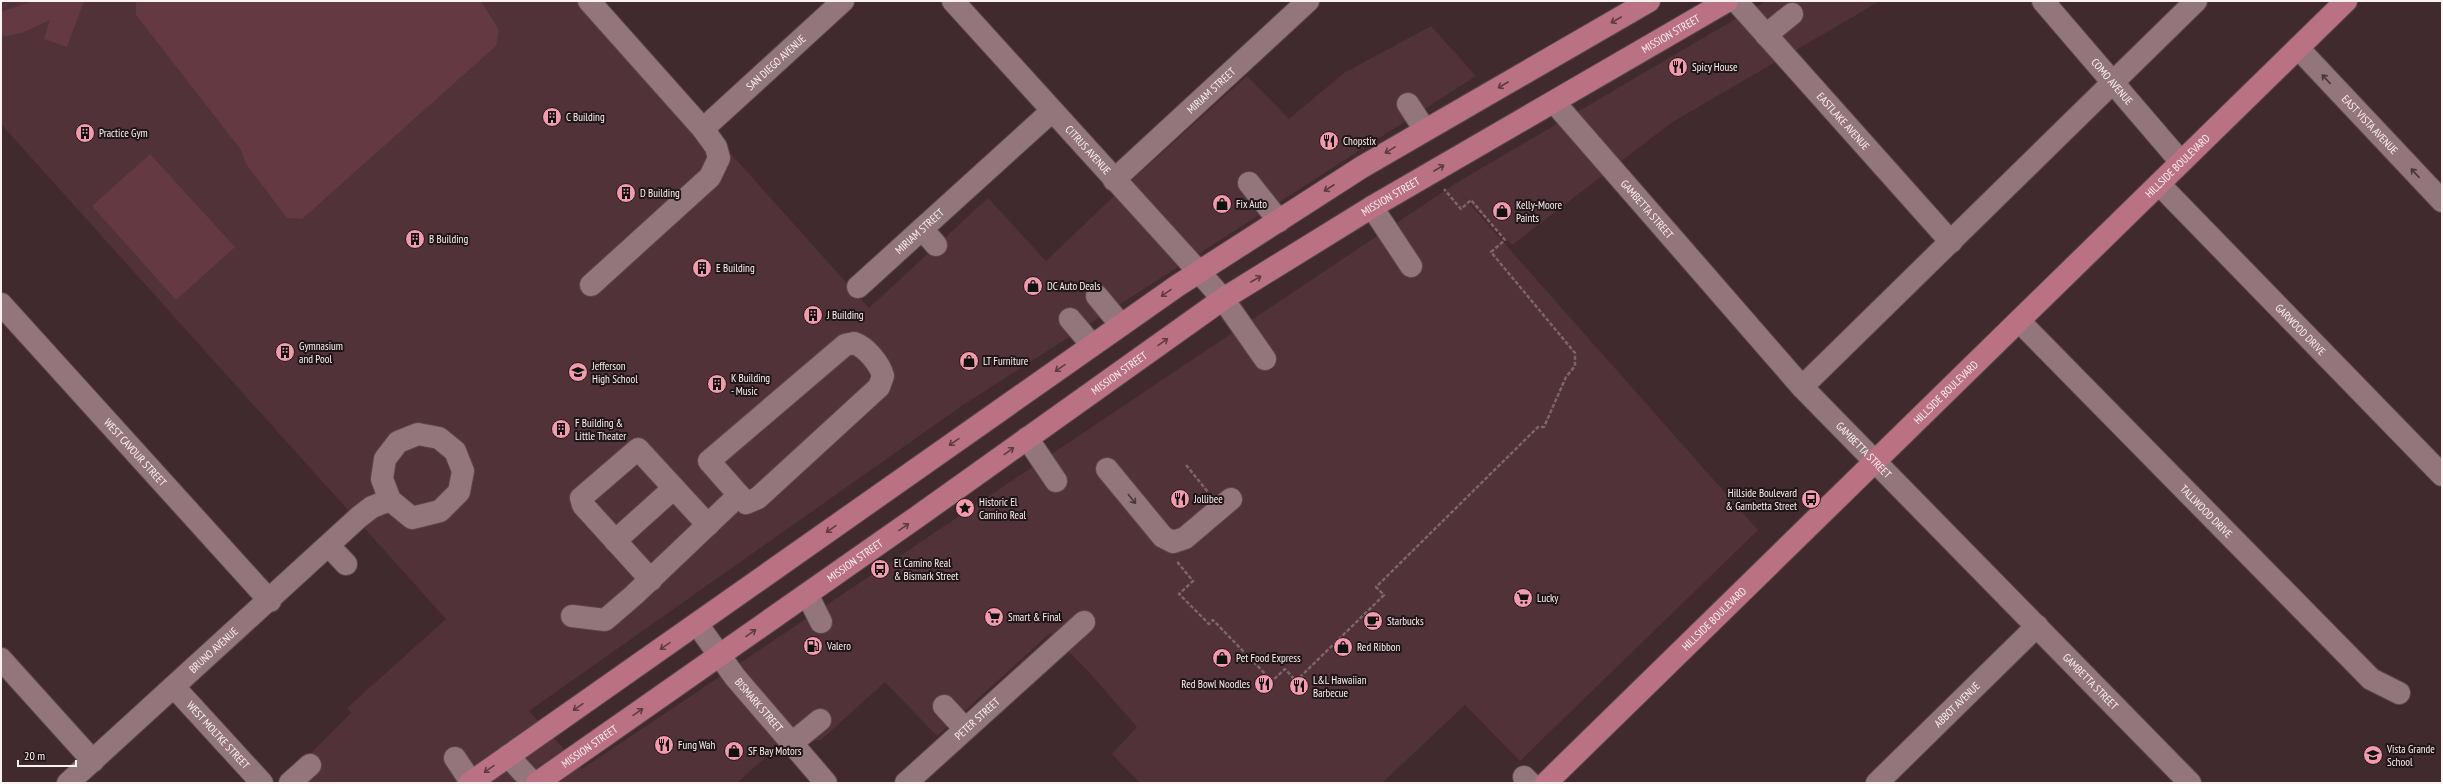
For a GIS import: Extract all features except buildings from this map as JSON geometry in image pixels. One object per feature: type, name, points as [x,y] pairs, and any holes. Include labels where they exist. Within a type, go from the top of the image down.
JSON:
[{"type":"main road","points":[[470,783],[1121,325],[1279,221],[1424,130],[1649,1]]},
{"type":"main road","name":"MISSION STREET","points":[[537,783],[807,594],[1222,299],[1431,173],[1727,1]]},
{"type":"main road","name":"HILLSIDE BOULEVARD","points":[[1546,783],[2346,1]]},
{"type":"street","points":[[589,1],[705,127],[716,147],[719,158],[710,177],[591,285]]},
{"type":"street","name":"SAN DIEGO AVENUE","points":[[705,127],[843,1]]},
{"type":"street","name":"CITRUS AVENUE","points":[[953,1],[1200,273],[1222,299],[1265,359]]},
{"type":"street","name":"MIRIAM STREET","points":[[1114,180],[1308,1]]},
{"type":"street","name":"EASTLAKE AVENUE","points":[[1736,1],[1951,242]]},
{"type":"street","name":"COMO AVENUE","points":[[2043,1],[2181,162]]},
{"type":"street","points":[[1802,387],[2196,1]]},
{"type":"street","points":[[1766,35],[1792,14]]},
{"type":"street","name":"EAST VISTA AVENUE","points":[[2298,48],[2442,202]]},
{"type":"street","name":"GAMBETTA STREET","points":[[1554,102],[1802,387],[2190,783]]},
{"type":"street","points":[[1408,104],[1424,130]]},
{"type":"street","name":"MIRIAM STREET","points":[[858,287],[929,237],[1052,111]]},
{"type":"street","points":[[1249,183],[1279,221]]},
{"type":"street","name":"GARWOOD DRIVE","points":[[2159,184],[2442,475]]},
{"type":"street","points":[[1372,208],[1411,266]]},
{"type":"street","points":[[1097,296],[1121,325]]},
{"type":"street","name":"WEST CAVOUR STREET","points":[[1,304],[270,601]]},
{"type":"street","points":[[1070,319],[1092,345]]},
{"type":"street","name":"TALLWOOD DRIVE","points":[[2019,321],[2371,680],[2399,693]]},
{"type":"street","points":[[854,343],[860,345],[881,368],[883,376],[879,387],[758,498],[746,503],[739,495],[709,461],[845,345],[854,343]]},
{"type":"street","points":[[1027,438],[1056,481]]},
{"type":"street","points":[[651,580],[583,505],[581,498],[638,449],[708,525]]},
{"type":"street","points":[[1107,469],[1163,537],[1169,540],[1177,542],[1185,538],[1226,504]]},
{"type":"street","points":[[615,541],[674,488]]},
{"type":"street","points":[[572,616],[605,620],[651,580],[739,495]]},
{"type":"street","name":"BRUNO AVENUE","points":[[68,783],[175,688],[359,517],[372,507],[390,500]]},
{"type":"street","points":[[329,546],[346,564]]},
{"type":"street","points":[[807,594],[821,622]]},
{"type":"street","name":"PETER STREET","points":[[906,783],[1084,622]]},
{"type":"street","name":"BISMARK STREET","points":[[697,624],[719,655],[747,704],[792,743],[826,783]]},
{"type":"street","name":"ABBOT AVENUE","points":[[1877,783],[2037,626]]},
{"type":"street","points":[[1,660],[93,761]]},
{"type":"street","name":"WEST MOLTKE STREET","points":[[175,688],[262,783]]},
{"type":"street","points":[[944,706],[965,729]]},
{"type":"street","points":[[792,743],[820,720]]},
{"type":"street","points":[[508,756],[533,783]]},
{"type":"street","points":[[455,758],[470,783]]},
{"type":"street","points":[[290,783],[310,765]]},
{"type":"path","points":[[1183,558],[1178,563],[1193,581],[1179,594],[1209,624],[1213,620],[1272,681],[1285,669],[1296,680],[1384,595],[1376,587],[1380,582],[1518,446],[1538,428],[1544,427],[1566,377],[1576,366],[1575,353],[1491,252],[1505,240],[1471,200],[1461,209],[1431,173]]},
{"type":"path","points":[[1186,465],[1226,504]]},
{"type":"shaded area","points":[[1,1],[594,1],[869,308],[988,198],[1046,261],[1111,199],[1247,76],[1289,119],[1344,73],[1431,26],[1476,76],[963,405],[529,711],[582,769],[1453,185],[1766,1],[1880,1],[1671,123],[1512,245],[1460,193],[1758,530],[1520,761],[1465,705],[1382,783],[1140,783],[1112,754],[1137,727],[1088,671],[1050,633],[937,736],[885,682],[821,740],[778,746],[737,783],[281,783],[351,713],[347,708],[446,619],[1,124]]},
{"type":"shaded area","points":[[33,1],[84,1],[67,47],[44,39],[50,20],[22,33],[1,37],[1,12]]},
{"type":"shaded area","points":[[136,1],[481,1],[499,30],[496,46],[302,219],[287,218],[246,164],[241,150],[136,15]]},
{"type":"shaded area","points":[[150,154],[235,247],[176,300],[92,206]]},
{"type":"place","name":"Spicy House","points":[[1678,67]]},
{"type":"place","name":"C Building","points":[[552,117]]},
{"type":"place","name":"Practice Gym","points":[[85,133]]},
{"type":"place","name":"Chopstix","points":[[1329,141]]},
{"type":"place","name":"D Building","points":[[626,193]]},
{"type":"place","name":"Fix Auto","points":[[1222,204]]},
{"type":"place","name":"Kelly-Moore Paints","points":[[1502,211]]},
{"type":"place","name":"B Building","points":[[415,239]]},
{"type":"place","name":"E Building","points":[[702,268]]},
{"type":"place","name":"DC Auto Deals","points":[[1033,286]]},
{"type":"place","name":"J Building","points":[[813,315]]},
{"type":"place","name":"Gymnasium and Pool","points":[[285,352]]},
{"type":"place","name":"LT Furniture","points":[[969,361]]},
{"type":"place","name":"Jefferson High School","points":[[578,372]]},
{"type":"place","name":"K Building - Music","points":[[717,384]]},
{"type":"place","name":"F Building & Little Theater","points":[[561,429]]},
{"type":"place","name":"Jollibee","points":[[1180,499]]},
{"type":"place","name":"Hillside Boulevard & Gambetta Street","points":[[1811,499]]},
{"type":"place","name":"Historic El Camino Real","points":[[965,508]]},
{"type":"place","name":"El Camino Real & Bismark Street","points":[[880,569]]},
{"type":"place","name":"Lucky","points":[[1523,598]]},
{"type":"place","name":"Smart & Final","points":[[994,617]]},
{"type":"place","name":"Starbucks","points":[[1373,621]]},
{"type":"place","name":"Valero","points":[[813,646]]},
{"type":"place","name":"Red Ribbon","points":[[1343,647]]},
{"type":"place","name":"Pet Food Express","points":[[1222,658]]},
{"type":"place","name":"Red Bowl Noodles","points":[[1264,684]]},
{"type":"place","name":"L&L Hawaiian Barbecue","points":[[1299,686]]},
{"type":"place","name":"Fung Wah","points":[[664,745]]},
{"type":"place","name":"SF Bay Motors","points":[[734,751]]},
{"type":"place","name":"Vista Grande School","points":[[2373,755]]}]
